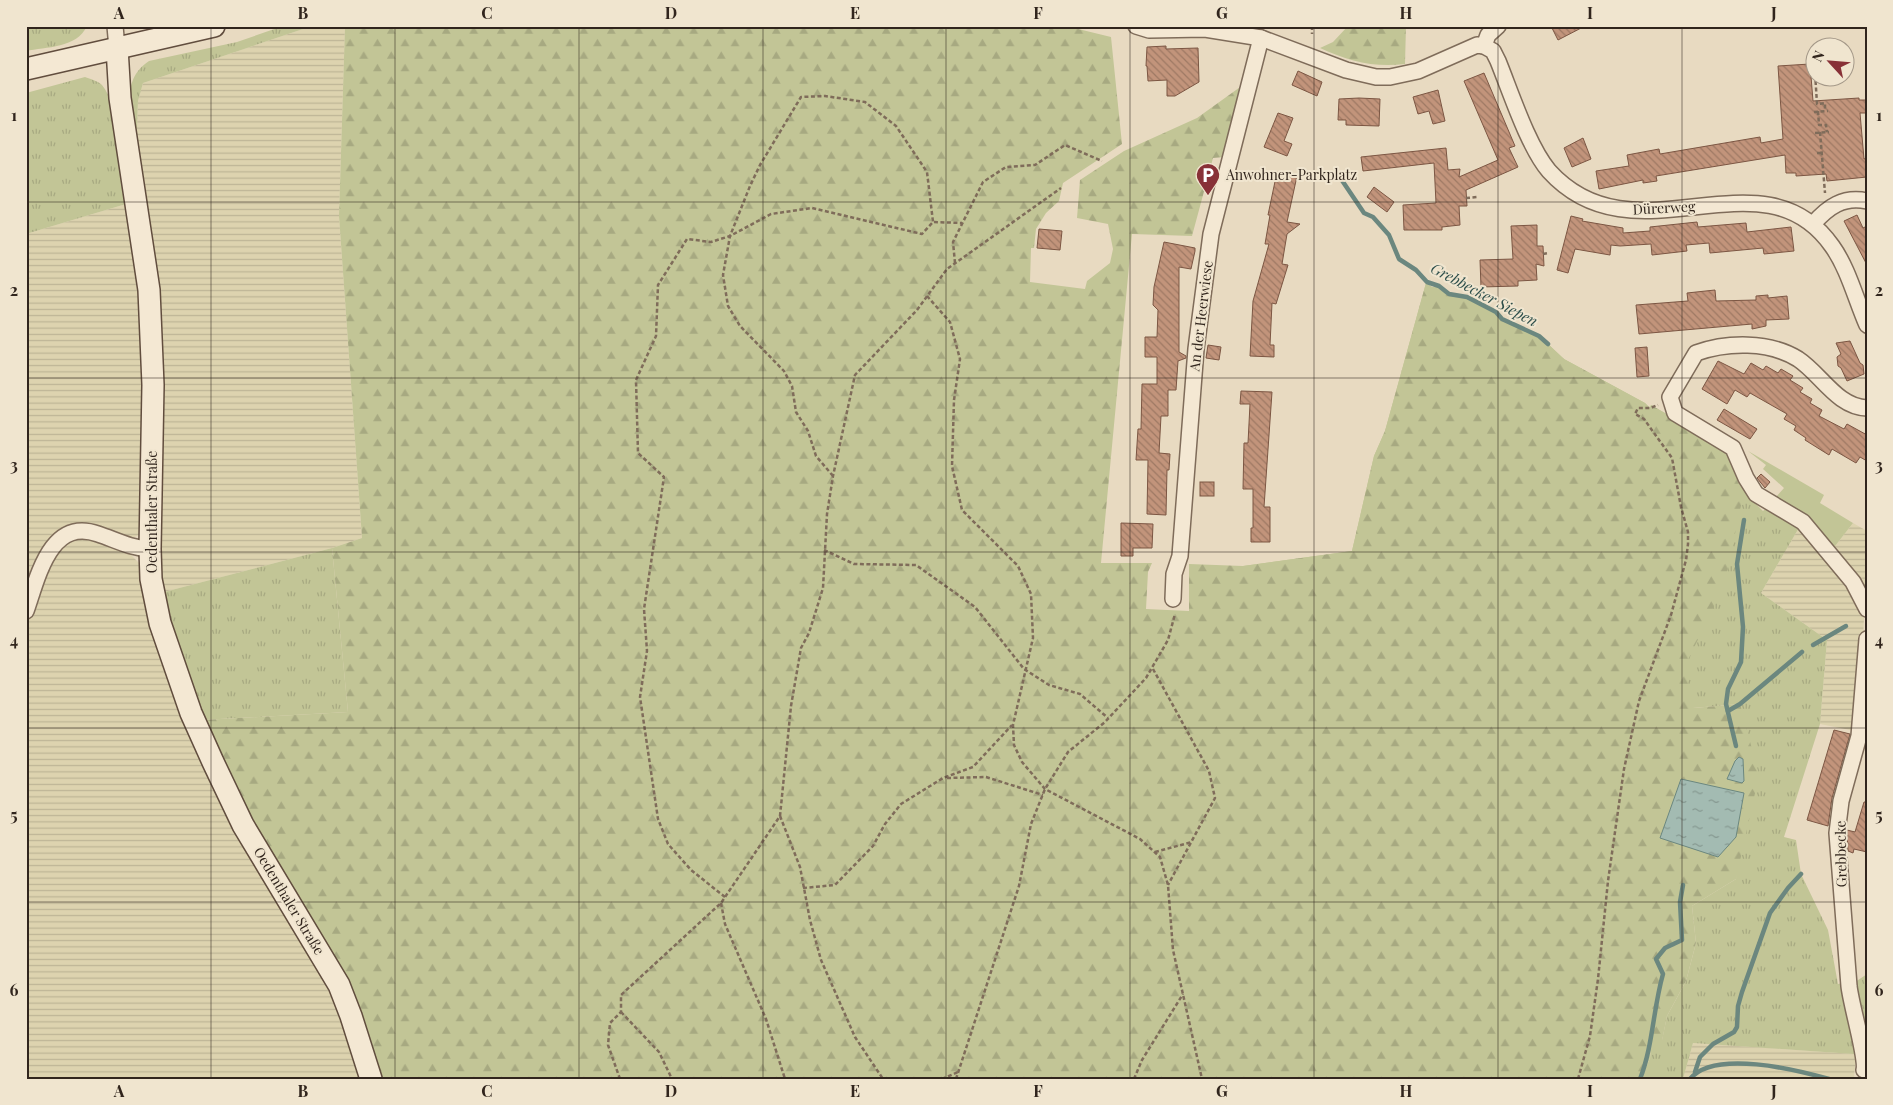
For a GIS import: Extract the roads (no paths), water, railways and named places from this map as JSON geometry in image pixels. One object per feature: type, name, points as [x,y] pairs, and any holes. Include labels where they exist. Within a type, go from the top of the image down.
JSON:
[{"type":"main road","points":[[26,69],[214,26]]},
{"type":"main road","name":"Oedenthaler Straße","points":[[117,48],[120,98],[149,290],[153,385],[150,549],[151,579],[160,622],[191,713],[244,824],[339,985],[352,1016],[371,1079]]},
{"type":"street","points":[[115,26],[117,48]]},
{"type":"street","points":[[1136,26],[1149,30],[1205,29],[1261,38],[1346,70],[1376,77],[1390,77],[1418,71],[1469,47],[1484,46],[1488,35],[1498,26]]},
{"type":"street","name":"An der Heerwiese","points":[[1174,605],[1174,574],[1180,556],[1196,349],[1211,234],[1261,38]]},
{"type":"street","name":"Dürerweg","points":[[1484,46],[1493,52],[1498,61],[1536,151],[1548,169],[1574,192],[1604,207],[1643,212],[1748,202],[1787,209],[1813,224],[1834,247],[1867,325]]},
{"type":"street","points":[[1813,224],[1834,204],[1858,199],[1867,200]]},
{"type":"street","points":[[1867,408],[1850,404],[1838,396],[1798,359],[1762,346],[1743,345],[1707,349],[1696,353],[1670,397],[1675,413],[1733,448],[1746,478],[1756,494],[1803,522],[1853,582],[1867,609]]},
{"type":"street","points":[[26,611],[45,560],[62,536],[74,531],[91,532],[136,549],[150,549]]},
{"type":"street","name":"Grebbecke","points":[[1864,1070],[1865,1060],[1849,986],[1837,833],[1842,801],[1858,736],[1867,639]]},
{"type":"water","points":[[1739,757],[1743,759],[1744,781],[1742,783],[1727,779],[1735,761]]},
{"type":"water","points":[[1681,779],[1744,793],[1736,837],[1718,857],[1660,838]]},
{"type":"waterway","name":"Grebbecker Siepen","points":[[1337,173],[1364,213],[1373,217],[1389,235],[1399,259],[1416,270],[1427,282],[1439,286],[1449,294],[1467,297],[1496,312],[1502,319],[1539,336],[1548,344]]},
{"type":"waterway","points":[[1736,746],[1726,704],[1728,689],[1741,662],[1743,627],[1737,564],[1744,520]]},
{"type":"waterway","points":[[1813,645],[1846,626]]},
{"type":"waterway","points":[[1728,711],[1740,704],[1802,652]]},
{"type":"waterway","points":[[1695,1072],[1700,1057],[1713,1044],[1734,1032],[1737,1027],[1738,1006],[1742,992],[1770,913],[1801,874]]},
{"type":"waterway","points":[[1640,1079],[1648,1054],[1663,974],[1656,959],[1665,948],[1682,940],[1680,902],[1683,885]]},
{"type":"waterway","points":[[1690,1079],[1702,1070],[1717,1065],[1736,1063],[1777,1067],[1829,1079]]},
{"type":"place","name":"Anwohner-Parkplatz","points":[[1208,196]]}]
